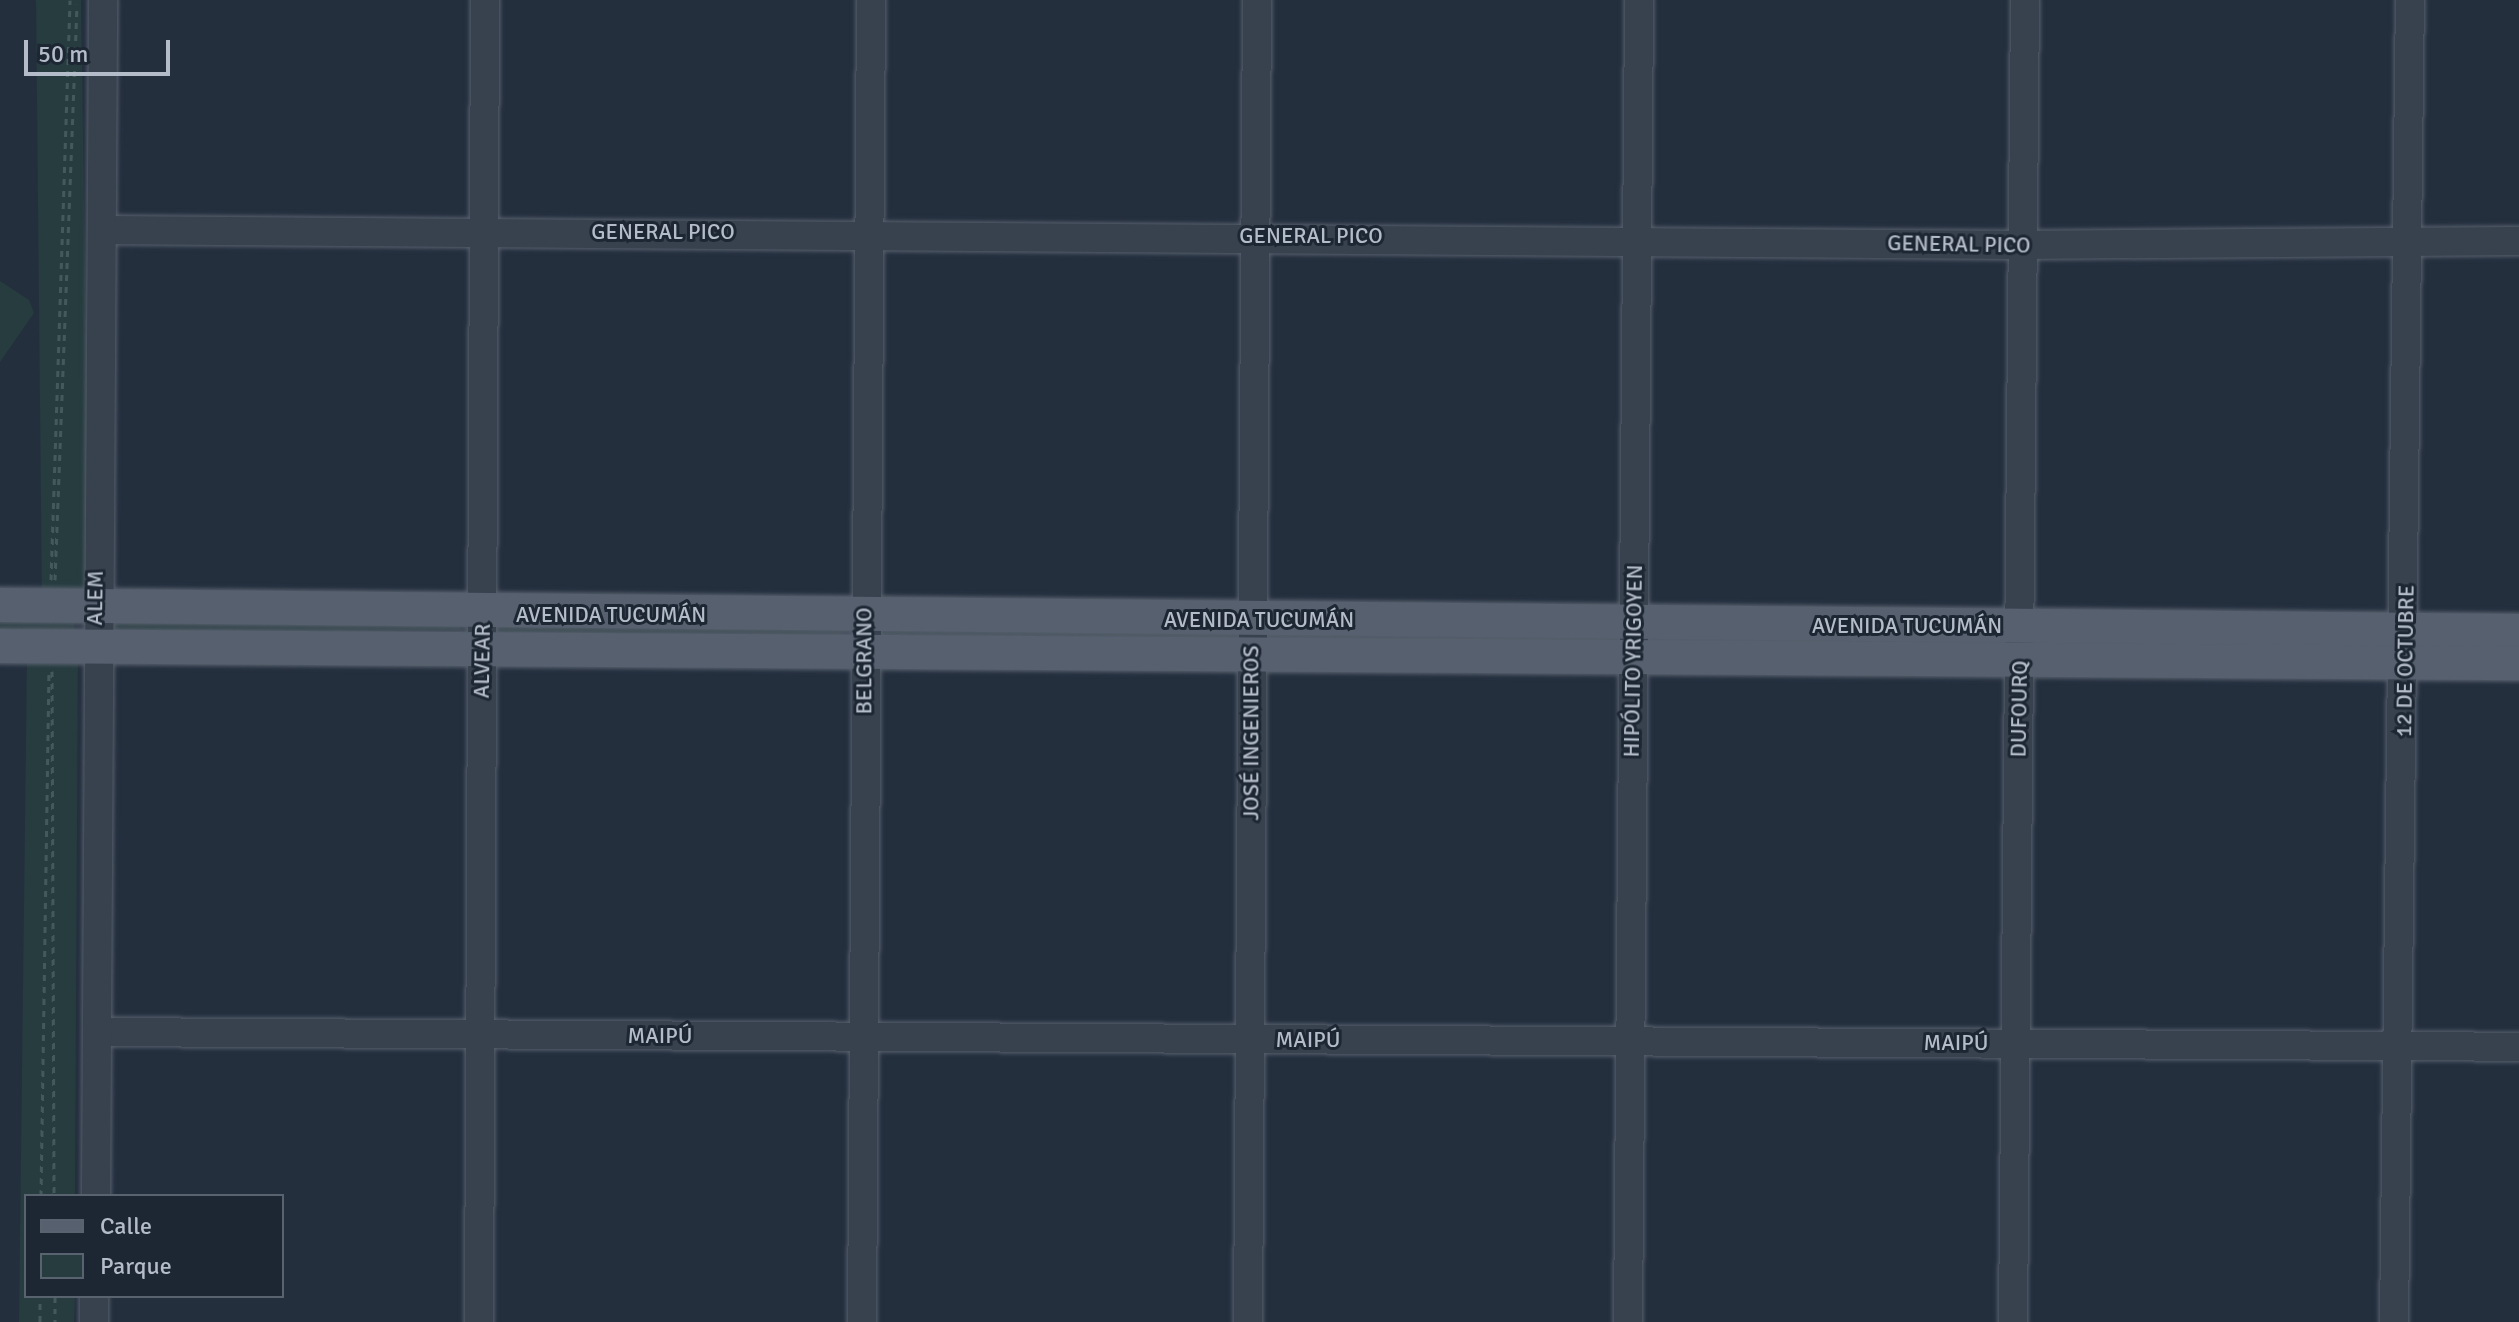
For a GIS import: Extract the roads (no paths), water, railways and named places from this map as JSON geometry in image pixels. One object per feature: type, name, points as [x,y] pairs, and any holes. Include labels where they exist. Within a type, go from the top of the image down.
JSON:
[{"type":"main road","name":"AVENIDA TUCUMÁN","points":[[0,605],[94,611],[482,614],[864,634]]},
{"type":"main road","name":"AVENIDA TUCUMÁN","points":[[0,646],[482,648],[864,634],[2406,646],[2519,631]]},
{"type":"main road","name":"AVENIDA TUCUMÁN","points":[[2406,646],[2519,663]]},
{"type":"street","name":"ALEM","points":[[96,1194],[98,1032],[94,611],[103,230],[103,0]]},
{"type":"street","name":"ALVEAR","points":[[479,1322],[477,1036],[485,0]]},
{"type":"street","name":"BELGRANO","points":[[862,1322],[867,1037],[864,634],[871,0]]},
{"type":"street","name":"JOSÉ INGENIEROS","points":[[1248,1322],[1257,0]]},
{"type":"street","name":"HIPÓLITO YRIGOYEN","points":[[1628,1322],[1627,1041],[1639,0]]},
{"type":"street","name":"DUFOURQ","points":[[2013,1322],[2019,245],[2025,0]]},
{"type":"street","name":"12 DE OCTUBRE","points":[[2394,1322],[2406,646],[2410,0]]},
{"type":"street","name":"GENERAL PICO","points":[[103,230],[868,232],[2019,245],[2519,241]]},
{"type":"street","name":"MAIPÚ","points":[[98,1032],[2519,1047]]},
{"type":"street","points":[[94,1298],[94,1322]]}]
